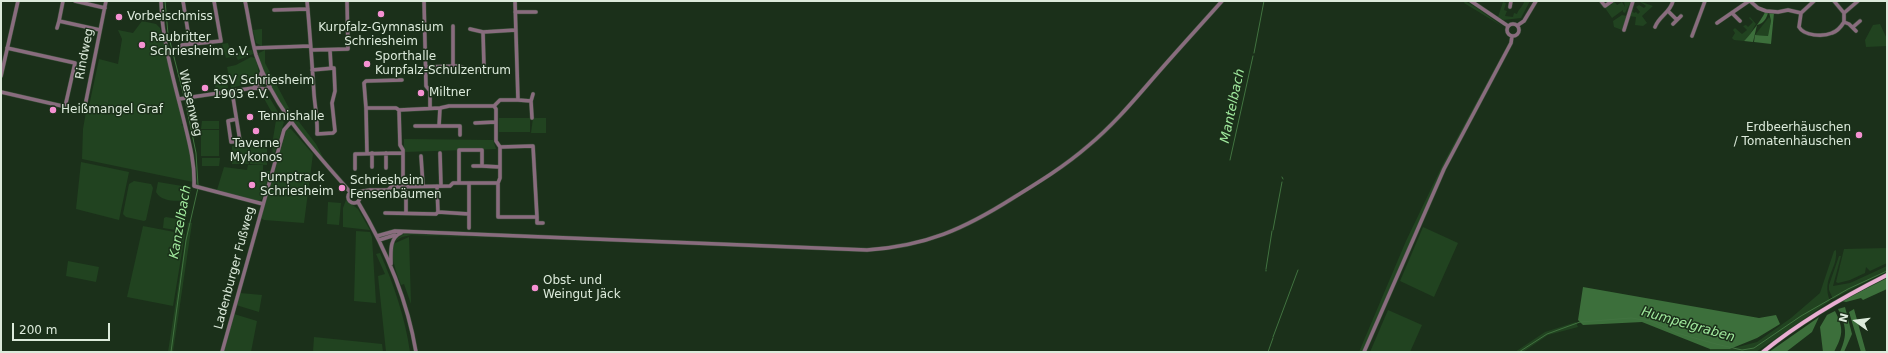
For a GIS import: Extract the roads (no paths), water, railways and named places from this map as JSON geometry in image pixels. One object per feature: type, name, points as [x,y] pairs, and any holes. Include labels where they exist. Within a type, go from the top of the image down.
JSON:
[{"type":"main road","points":[[1763,352],[1831,305],[1887,275]]},
{"type":"street","points":[[1,76],[18,1]]},
{"type":"street","points":[[57,28],[63,1]]},
{"type":"street","points":[[75,1],[105,8]]},
{"type":"street","name":"Rindweg","points":[[65,107],[84,111],[106,1]]},
{"type":"street","name":"Wiesenweg","points":[[162,1],[163,28],[182,98],[197,186],[263,204]]},
{"type":"street","points":[[183,1],[190,44]]},
{"type":"street","points":[[179,48],[182,45],[221,41],[214,1]]},
{"type":"street","points":[[245,1],[255,48],[262,70],[270,87],[291,122],[351,193]]},
{"type":"street","points":[[307,1],[317,134],[335,132],[332,103],[335,91],[334,68],[331,68],[330,50]]},
{"type":"street","points":[[255,48],[348,49],[347,1]]},
{"type":"street","points":[[424,1],[426,86],[430,92],[430,108]]},
{"type":"street","points":[[515,1],[518,100]]},
{"type":"street","points":[[378,238],[390,232],[403,232],[842,250],[881,249],[922,242],[947,234],[977,220],[1073,158],[1101,135],[1122,114],[1222,1]]},
{"type":"street","points":[[1471,1],[1508,26]]},
{"type":"street","points":[[1510,7],[1511,1]]},
{"type":"street","points":[[1508,26],[1512,23],[1518,25],[1524,22],[1536,1]]},
{"type":"street","points":[[1601,1],[1605,7],[1612,1]]},
{"type":"street","points":[[1624,30],[1633,1]]},
{"type":"street","points":[[1655,27],[1657,22],[1669,12],[1673,1]]},
{"type":"street","points":[[1692,36],[1705,1]]},
{"type":"street","points":[[1717,24],[1731,13],[1733,14],[1749,1],[1758,8],[1766,11],[1778,12],[1788,10],[1801,13]]},
{"type":"street","points":[[1814,1],[1801,13],[1799,28],[1806,34],[1831,34],[1844,22],[1844,13],[1834,1]]},
{"type":"street","points":[[1844,13],[1858,1]]},
{"type":"street","points":[[274,10],[308,9]]},
{"type":"street","points":[[515,12],[536,12]]},
{"type":"street","points":[[1669,12],[1677,20]]},
{"type":"street","points":[[1733,14],[1740,21]]},
{"type":"street","points":[[1674,24],[1681,16]]},
{"type":"street","points":[[59,20],[100,30]]},
{"type":"street","points":[[1852,27],[1860,21]]},
{"type":"street","points":[[1844,22],[1856,31]]},
{"type":"street","points":[[1512,36],[1518,34],[1520,29],[1518,25]]},
{"type":"street","points":[[453,26],[453,66]]},
{"type":"street","points":[[1508,26],[1507,33],[1512,36]]},
{"type":"street","points":[[470,29],[483,32],[516,30]]},
{"type":"street","points":[[426,67],[453,66],[470,70],[483,69],[483,32]]},
{"type":"street","points":[[1364,352],[1441,175],[1511,43],[1512,36]]},
{"type":"street","points":[[1,92],[65,107],[75,63],[8,48]]},
{"type":"street","points":[[312,70],[331,68]]},
{"type":"street","points":[[258,84],[262,70]]},
{"type":"street","points":[[297,80],[313,79]]},
{"type":"street","points":[[367,153],[366,82],[402,80]]},
{"type":"street","points":[[253,88],[258,84],[268,82]]},
{"type":"street","points":[[182,98],[253,88],[265,89],[270,87]]},
{"type":"street","points":[[232,91],[240,141],[231,142],[228,120],[236,119]]},
{"type":"street","points":[[532,118],[531,101],[533,94]]},
{"type":"street","points":[[366,108],[396,108],[399,110],[440,108],[449,106],[494,106],[500,100],[531,101]]},
{"type":"street","points":[[494,106],[496,141],[500,146],[498,217]]},
{"type":"street","points":[[439,126],[440,108]]},
{"type":"street","points":[[399,110],[400,145],[403,153],[403,186]]},
{"type":"street","name":"Ladenburger Fußweg","points":[[222,352],[284,130],[291,122]]},
{"type":"street","points":[[475,123],[496,122]]},
{"type":"street","points":[[415,126],[460,126],[460,135]]},
{"type":"street","points":[[500,146],[533,146],[537,223],[543,223]]},
{"type":"street","points":[[459,183],[459,150],[482,150],[482,166]]},
{"type":"street","points":[[372,153],[372,167]]},
{"type":"street","points":[[386,153],[386,168]]},
{"type":"street","points":[[355,169],[356,154],[403,153]]},
{"type":"street","points":[[438,212],[440,153]]},
{"type":"street","points":[[421,156],[423,186]]},
{"type":"street","points":[[473,166],[500,166]]},
{"type":"street","points":[[351,193],[367,190],[388,190],[391,187],[403,186],[439,186],[459,183],[498,183]]},
{"type":"street","points":[[469,183],[469,228]]},
{"type":"street","points":[[358,202],[360,197],[367,190]]},
{"type":"street","points":[[357,192],[360,197]]},
{"type":"street","points":[[406,192],[406,213]]},
{"type":"street","points":[[351,193],[348,197],[349,201],[353,204],[358,202]]},
{"type":"street","points":[[358,202],[391,265],[403,300],[416,352]]},
{"type":"street","points":[[385,213],[406,213],[408,215],[436,214],[438,212],[469,214]]},
{"type":"street","points":[[492,217],[537,217]]},
{"type":"street","points":[[378,238],[396,235],[403,232]]},
{"type":"street","points":[[391,265],[391,246],[396,235]]},
{"type":"waterway","name":"Kanzelbach","points":[[165,1],[168,34],[184,96]]},
{"type":"waterway","name":"Mantelbach","points":[[1254,53],[1264,1]]},
{"type":"waterway","name":"Mantelbach","points":[[1230,160],[1253,56]]},
{"type":"waterway","name":"Kanzelbach","points":[[185,99],[196,153],[198,185]]},
{"type":"waterway","name":"Mantelbach","points":[[1273,230],[1282,182]]},
{"type":"waterway","name":"Kanzelbach","points":[[171,352],[186,240],[198,188]]},
{"type":"waterway","name":"Mantelbach","points":[[1266,269],[1272,231]]},
{"type":"waterway","name":"Mantelbach","points":[[1273,337],[1298,270]]},
{"type":"waterway","name":"Humpelgraben","points":[[1519,352],[1547,334],[1580,322],[1631,318],[1651,321],[1677,333],[1716,344],[1742,350],[1754,348],[1801,316],[1848,289],[1887,271]]},
{"type":"waterway","name":"Mantelbach","points":[[1268,352],[1273,338]]},
{"type":"place","name":"Kurpfalz-Gymnasium Schriesheim","points":[[381,14]]},
{"type":"place","name":"Vorbeischmiss","points":[[119,17]]},
{"type":"place","name":"Raubritter Schriesheim e.V.","points":[[142,45]]},
{"type":"place","name":"Sporthalle Kurpfalz-Schulzentrum","points":[[367,64]]},
{"type":"place","name":"KSV Schriesheim 1903 e.V.","points":[[205,88]]},
{"type":"place","name":"Miltner","points":[[421,93]]},
{"type":"place","name":"Heißmangel Graf","points":[[53,110]]},
{"type":"place","name":"Tennishalle","points":[[250,117]]},
{"type":"place","name":"Taverne Mykonos","points":[[256,131]]},
{"type":"place","name":"Erdbeerhäuschen / Tomatenhäuschen","points":[[1859,135]]},
{"type":"place","name":"Pumptrack Schriesheim","points":[[252,185]]},
{"type":"place","name":"Schriesheim Fensenbäumen","points":[[342,188]]},
{"type":"place","name":"Obst- und Weingut Jäck","points":[[535,288]]}]
